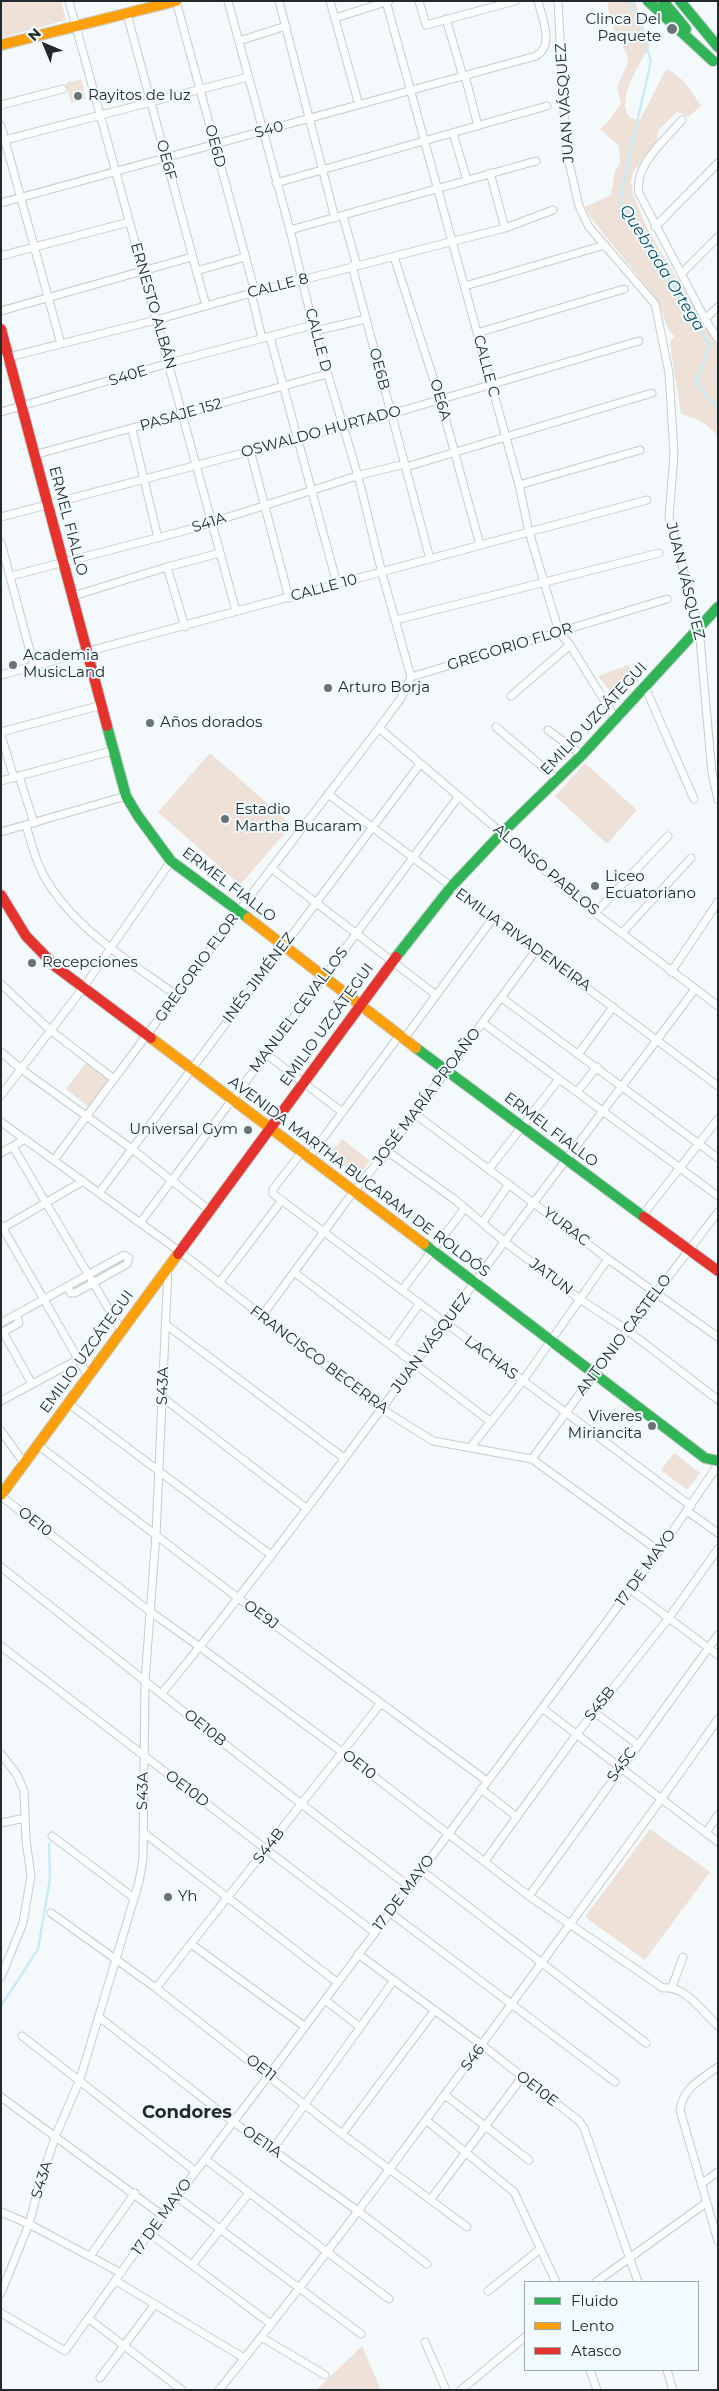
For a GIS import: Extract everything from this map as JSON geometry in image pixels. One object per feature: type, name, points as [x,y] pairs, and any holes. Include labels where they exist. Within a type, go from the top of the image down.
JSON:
[{"type":"street","name":"ERNESTO ALBÁN","points":[[69,1],[236,611]]},
{"type":"street","points":[[1,45],[176,1]]},
{"type":"street","name":"OE6D","points":[[176,1],[253,292],[282,386],[337,584]]},
{"type":"street","name":"CALLE D","points":[[228,1],[290,230],[314,328],[358,476],[382,573],[411,677]]},
{"type":"street","points":[[279,1],[311,118],[335,218]]},
{"type":"street","points":[[330,1],[359,105]]},
{"type":"street","points":[[419,1],[426,25],[515,1]]},
{"type":"street","name":"JUAN VÁSQUEZ","points":[[536,56],[545,48],[547,39],[538,1]]},
{"type":"street","name":"JUAN VÁSQUEZ","points":[[558,1],[568,165],[578,206],[589,227],[655,304],[669,373],[674,454],[669,517],[700,628],[712,773],[718,800]]},
{"type":"street","points":[[648,1],[715,64]]},
{"type":"street","points":[[663,1],[715,64]]},
{"type":"street","points":[[680,1],[718,47]]},
{"type":"street","points":[[335,18],[387,2]]},
{"type":"street","name":"CALLE C","points":[[387,2],[410,91],[454,241],[544,584],[560,632],[615,718]]},
{"type":"street","name":"OE6F","points":[[127,14],[206,306]]},
{"type":"street","points":[[446,19],[478,126]]},
{"type":"street","points":[[239,41],[286,26]]},
{"type":"street","name":"S40","points":[[1,203],[536,56]]},
{"type":"street","points":[[3,140],[248,77]]},
{"type":"street","points":[[1,106],[63,89]]},
{"type":"street","points":[[276,183],[546,106]]},
{"type":"street","points":[[682,120],[640,171],[637,182],[639,193],[655,228],[718,339]]},
{"type":"street","points":[[1,126],[3,140],[22,197],[61,344]]},
{"type":"street","points":[[453,133],[467,180]]},
{"type":"street","points":[[290,230],[536,161]]},
{"type":"street","points":[[655,228],[718,162]]},
{"type":"street","points":[[490,173],[506,228]]},
{"type":"street","name":"CALLE 8","points":[[5,358],[156,320],[253,292],[303,281],[506,228],[553,210]]},
{"type":"street","name":"OE6B","points":[[343,216],[366,319],[430,559]]},
{"type":"street","points":[[1,256],[129,222]]},
{"type":"street","points":[[682,273],[718,237]]},
{"type":"street","points":[[465,286],[605,245]]},
{"type":"street","points":[[1,311],[143,273],[192,257]]},
{"type":"street","points":[[196,272],[245,257]]},
{"type":"street","name":"OE6A","points":[[394,257],[440,399],[480,545]]},
{"type":"street","points":[[477,333],[624,289]]},
{"type":"street","points":[[705,319],[718,307]]},
{"type":"street","name":"S40E","points":[[1,412],[168,363],[266,337],[366,319]]},
{"type":"street","name":"ERMEL FIALLO","points":[[1,329],[5,358],[21,407],[126,796],[138,816],[171,861],[284,945],[360,1006],[522,1125],[565,1160],[718,1271]]},
{"type":"street","name":"OSWALDO HURTADO","points":[[1,517],[197,466],[296,437],[391,414],[639,341]]},
{"type":"street","name":"PASAJE 152","points":[[34,455],[327,374]]},
{"type":"street","name":"S41A","points":[[11,576],[64,564],[158,538],[358,476],[406,466],[652,393]]},
{"type":"street","points":[[132,429],[158,538]]},
{"type":"street","points":[[250,450],[289,598]]},
{"type":"street","points":[[519,485],[640,450]]},
{"type":"street","name":"CALLE 10","points":[[1,675],[184,627],[236,611],[646,500]]},
{"type":"street","points":[[1,543],[34,666]]},
{"type":"street","points":[[72,596],[220,553]]},
{"type":"street","points":[[396,620],[544,584],[659,553]]},
{"type":"street","points":[[167,567],[184,627]]},
{"type":"street","name":"GREGORIO FLOR","points":[[54,1160],[271,868],[379,728],[401,698],[411,677],[667,599]]},
{"type":"street","name":"EMILIO UZCÁTEGUI","points":[[1,1496],[392,961],[450,887],[501,834],[582,756],[718,607]]},
{"type":"street","points":[[511,696],[570,645]]},
{"type":"street","points":[[645,687],[694,799]]},
{"type":"street","points":[[34,823],[1,734],[102,705]]},
{"type":"street","points":[[496,727],[558,780]]},
{"type":"street","name":"ALONSO PABLOS","points":[[379,728],[595,913],[718,1006]]},
{"type":"street","points":[[548,730],[582,756]]},
{"type":"street","points":[[1,781],[115,750]]},
{"type":"street","name":"INÉS JIMÉNEZ","points":[[98,1193],[420,764]]},
{"type":"street","name":"EMILIA RIVADENEIRA","points":[[328,794],[718,1086]]},
{"type":"street","points":[[1,832],[126,796]]},
{"type":"street","name":"MANUEL CEVALLOS","points":[[140,1223],[459,796]]},
{"type":"street","points":[[26,825],[34,852],[54,893],[70,912],[111,948],[176,995]]},
{"type":"street","points":[[595,913],[668,836]]},
{"type":"street","points":[[622,933],[691,858]]},
{"type":"street","points":[[1,1095],[83,988],[171,861]]},
{"type":"street","points":[[271,868],[436,995]]},
{"type":"street","name":"AVENIDA MARTHA BUCARAM DE ROLDÓS","points":[[1,895],[16,922],[37,949],[83,988],[552,1340],[705,1458],[718,1461]]},
{"type":"street","points":[[671,972],[718,902]]},
{"type":"street","points":[[305,1154],[342,1112],[436,995],[493,918]]},
{"type":"street","name":"JOSÉ MARÍA PROAÑO","points":[[261,1316],[415,1114],[446,1070],[483,1024],[537,949]]},
{"type":"street","points":[[1,984],[50,1030],[114,1079]]},
{"type":"street","name":"JUAN VÁSQUEZ","points":[[162,1693],[238,1598],[382,1409],[565,1160],[695,989]]},
{"type":"street","points":[[502,998],[579,1053],[718,1158]]},
{"type":"street","points":[[579,1053],[613,1007]]},
{"type":"street","points":[[483,1024],[718,1196]]},
{"type":"street","points":[[1,1052],[21,1069],[132,1149],[209,1210]]},
{"type":"street","points":[[266,1054],[342,1112]]},
{"type":"street","points":[[577,1092],[597,1067]]},
{"type":"street","points":[[489,1169],[559,1079]]},
{"type":"street","name":"YURAC","points":[[415,1114],[608,1259],[718,1337]]},
{"type":"street","points":[[642,1216],[718,1119]]},
{"type":"street","name":"FRANCISCO BECERRA","points":[[1,1122],[179,1252],[382,1409],[424,1437],[470,1448],[532,1459],[659,1551]]},
{"type":"street","points":[[1,1153],[25,1139]]},
{"type":"street","points":[[13,1147],[121,1330]]},
{"type":"street","name":"JATUN","points":[[387,1151],[465,1208],[505,1242],[581,1300],[627,1330],[718,1400]]},
{"type":"street","name":"LACHAS","points":[[305,1154],[273,1189],[273,1194],[522,1382],[566,1412],[718,1533]]},
{"type":"street","points":[[83,1181],[2,1227],[77,1360],[88,1376]]},
{"type":"street","points":[[483,1222],[509,1184]]},
{"type":"street","points":[[218,1283],[282,1200]]},
{"type":"street","points":[[402,1290],[465,1208]]},
{"type":"street","name":"ANTONIO CASTELO","points":[[532,1459],[594,1373],[718,1212]]},
{"type":"street","points":[[1,1323],[44,1301],[67,1287],[124,1255],[129,1258],[127,1264],[73,1294],[67,1287]]},
{"type":"street","points":[[470,1448],[522,1382],[608,1259]]},
{"type":"street","name":"S43A","points":[[1,2293],[29,2224],[40,2182],[56,2136],[80,2079],[134,1898],[143,1859],[145,1680],[152,1613],[168,1266]]},
{"type":"street","points":[[294,1272],[491,1422]]},
{"type":"street","points":[[391,1344],[420,1304]]},
{"type":"street","points":[[17,1315],[19,1323],[2,1333],[32,1384]]},
{"type":"street","points":[[165,1324],[344,1458]]},
{"type":"street","points":[[1,1402],[77,1360]]},
{"type":"street","points":[[162,1397],[306,1508]]},
{"type":"street","points":[[68,1403],[271,1555]]},
{"type":"street","points":[[1,1430],[24,1463]]},
{"type":"street","name":"OE9J","points":[[38,1445],[238,1598],[487,1781]]},
{"type":"street","name":"17 DE MAYO","points":[[1,2313],[65,2351],[148,2233],[269,2075],[389,1912],[410,1887],[659,1551],[718,1465]]},
{"type":"street","name":"OE10","points":[[1,1496],[152,1613],[342,1752],[529,1896],[663,1988],[672,1987],[681,1991],[718,2026]]},
{"type":"street","name":"S45B","points":[[485,1861],[576,1735],[668,1618],[718,1549]]},
{"type":"street","name":"OE10B","points":[[1,1567],[301,1805],[410,1887]]},
{"type":"street","points":[[630,1589],[718,1655]]},
{"type":"street","name":"S45C","points":[[529,1896],[619,1768],[718,1635]]},
{"type":"street","name":"OE10D","points":[[1,1646],[374,1932]]},
{"type":"street","name":"S44B","points":[[156,1988],[381,1703]]},
{"type":"street","points":[[542,1708],[718,1842]]},
{"type":"street","points":[[594,1712],[637,1744]]},
{"type":"street","name":"S46","points":[[218,2390],[300,2288],[513,2004],[662,1800],[718,1719]]},
{"type":"street","points":[[1,1754],[22,1784],[31,1876],[29,1899],[23,1923],[1,1977]]},
{"type":"street","points":[[481,1789],[517,1817]]},
{"type":"street","points":[[706,1833],[718,1815]]},
{"type":"street","points":[[1,1824],[25,1818]]},
{"type":"street","points":[[142,1832],[338,1983]]},
{"type":"street","points":[[52,1836],[134,1898]]},
{"type":"street","points":[[421,1870],[646,2043]]},
{"type":"street","points":[[389,1912],[615,2082]]},
{"type":"street","name":"OE11","points":[[52,1913],[156,1988],[342,2134],[467,2227]]},
{"type":"street","points":[[191,1944],[304,2026]]},
{"type":"street","name":"OE10E","points":[[358,1954],[482,2045],[584,2128],[638,2281]]},
{"type":"street","points":[[672,1987],[683,1956]]},
{"type":"street","points":[[273,2149],[394,1980]]},
{"type":"street","points":[[324,2000],[360,2027]]},
{"type":"street","points":[[342,2134],[435,2010]]},
{"type":"street","name":"OE11A","points":[[99,2017],[232,2121],[358,2211],[428,2264]]},
{"type":"street","points":[[22,2036],[80,2079],[195,2170]]},
{"type":"street","points":[[718,2067],[689,2088],[681,2099],[680,2110],[718,2241]]},
{"type":"street","points":[[431,2199],[522,2077]]},
{"type":"street","points":[[445,2095],[529,2160]]},
{"type":"street","points":[[2,2100],[56,2136],[135,2193],[162,2215]]},
{"type":"street","points":[[426,2120],[467,2151],[514,2192],[556,2281]]},
{"type":"street","points":[[204,2159],[389,2299]]},
{"type":"street","points":[[701,2184],[718,2172]]},
{"type":"street","points":[[90,2256],[135,2193]]},
{"type":"street","points":[[192,2265],[249,2193]]},
{"type":"street","points":[[177,2197],[360,2334]]},
{"type":"street","points":[[597,2281],[706,2203]]},
{"type":"street","points":[[1,2212],[29,2224],[121,2273]]},
{"type":"street","points":[[148,2233],[271,2324]]},
{"type":"street","points":[[488,2291],[540,2249]]},
{"type":"street","points":[[116,2281],[244,2358]]},
{"type":"street","points":[[100,2378],[155,2304]]},
{"type":"street","points":[[89,2319],[125,2344],[182,2390]]},
{"type":"street","points":[[261,2337],[324,2375]]},
{"type":"street","points":[[461,2390],[524,2338]]},
{"type":"street","points":[[425,2342],[446,2390]]},
{"type":"street","points":[[590,2371],[596,2390]]},
{"type":"street","points":[[667,2371],[673,2390]]},
{"type":"shaded area","points":[[1,1],[61,1],[66,20],[1,38]]},
{"type":"shaded area","points":[[607,1],[635,1],[650,46],[635,72],[627,92],[626,110],[630,118],[640,120],[666,69],[682,80],[701,106],[688,117],[677,112],[658,131],[657,142],[633,172],[631,182],[633,195],[649,232],[718,346],[718,438],[707,425],[681,414],[670,343],[674,336],[668,329],[658,301],[591,218],[585,207],[611,195],[615,172],[620,163],[619,146],[600,129],[608,122],[621,103],[617,87],[627,65],[628,57],[611,23]]},
{"type":"shaded area","points":[[81,79],[86,99],[71,103],[66,83]]},
{"type":"shaded area","points":[[628,665],[639,681],[617,700],[598,676]]},
{"type":"shaded area","name":"Estadio Martha Bucaram","points":[[210,753],[292,825],[240,885],[158,812]]},
{"type":"shaded area","points":[[585,763],[637,810],[607,844],[555,796]]},
{"type":"shaded area","points":[[90,1057],[113,1075],[90,1108],[66,1089]]},
{"type":"shaded area","points":[[342,1139],[370,1161],[358,1177],[330,1154]]},
{"type":"shaded area","points":[[674,1453],[700,1473],[687,1490],[661,1470]]},
{"type":"shaded area","points":[[650,1829],[710,1872],[645,1960],[585,1917]]},
{"type":"shaded area","points":[[362,2346],[381,2390],[316,2390]]},
{"type":"waterway","name":"Quebrada Ortega","points":[[631,1],[651,61],[619,201],[710,345],[696,382],[718,409]]},
{"type":"waterway","points":[[1,2006],[38,1949],[50,1879],[49,1844]]},
{"type":"traffic: fast","points":[[648,1],[713,61]]},
{"type":"traffic: fast","points":[[663,1],[686,29]]},
{"type":"traffic: fast","points":[[680,1],[718,47]]},
{"type":"traffic: fast","points":[[396,957],[451,887],[501,834],[582,755],[718,607]]},
{"type":"traffic: fast","points":[[107,726],[126,796],[138,816],[171,861],[248,918]]},
{"type":"traffic: fast","points":[[416,1048],[644,1217]]},
{"type":"traffic: fast","points":[[424,1244],[705,1458],[718,1461]]},
{"type":"traffic: slow","points":[[1,45],[176,1]]},
{"type":"traffic: slow","points":[[248,918],[416,1048]]},
{"type":"traffic: slow","points":[[151,1038],[424,1244]]},
{"type":"traffic: slow","points":[[1,1495],[178,1254]]},
{"type":"traffic: jam","points":[[1,329],[107,726]]},
{"type":"traffic: jam","points":[[1,895],[26,936],[56,967],[151,1038]]},
{"type":"traffic: jam","points":[[178,1254],[396,957]]},
{"type":"traffic: jam","points":[[644,1217],[718,1271]]},
{"type":"place","name":"Clinca Del Paquete","points":[[672,29]]},
{"type":"place","name":"Rayitos de luz","points":[[78,96]]},
{"type":"place","name":"Academia MusicLand","points":[[13,665]]},
{"type":"place","name":"Arturo Borja","points":[[328,688]]},
{"type":"place","name":"Años dorados","points":[[150,723]]},
{"type":"place","name":"Estadio Martha Bucaram","points":[[225,819]]},
{"type":"place","name":"Liceo Ecuatoriano","points":[[595,886]]},
{"type":"place","name":"Recepciones","points":[[32,963]]},
{"type":"place","name":"Universal Gym","points":[[248,1130]]},
{"type":"place","name":"Viveres Miriancita","points":[[652,1426]]},
{"type":"place","name":"Yh","points":[[168,1897]]},
{"type":"district","name":"Condores","points":[[187,2113]]}]
